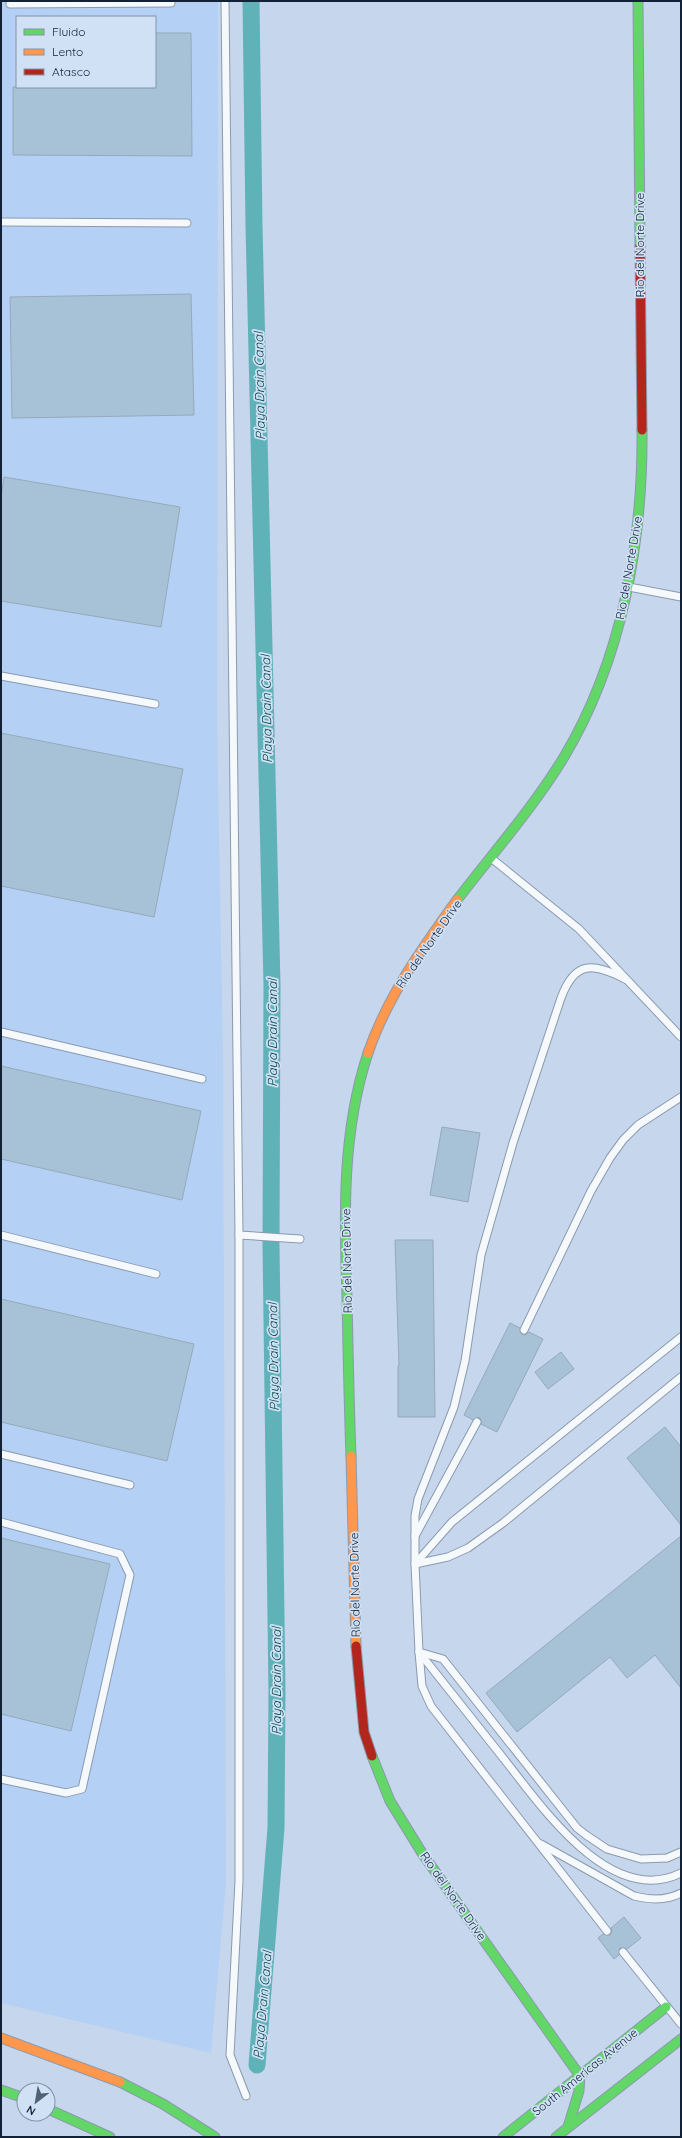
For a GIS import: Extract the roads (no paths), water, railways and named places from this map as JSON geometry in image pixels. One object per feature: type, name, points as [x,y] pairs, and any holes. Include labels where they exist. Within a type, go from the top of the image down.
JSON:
[{"type":"main road","name":"Rio del Norte Drive","points":[[580,2076],[422,1853],[394,1808],[379,1777],[370,1753],[362,1718],[358,1682],[346,1235],[347,1165],[354,1103],[369,1050],[385,1012],[404,975],[563,757],[599,685],[615,641],[628,587],[641,495],[642,453],[638,1]]},
{"type":"main road","name":"South Americas Avenue","points":[[503,2137],[666,2007]]},
{"type":"main road","points":[[1,2038],[70,2062],[131,2088],[184,2117],[215,2137]]},
{"type":"main road","points":[[556,2137],[681,2039]]},
{"type":"main road","points":[[568,2128],[580,2091],[580,2076]]},
{"type":"main road","points":[[1,2090],[16,2095]]},
{"type":"main road","points":[[56,2113],[110,2137]]},
{"type":"lane","points":[[10,4],[171,3],[171,1]]},
{"type":"lane","points":[[225,1],[239,1235],[240,1881],[230,2055],[246,2096]]},
{"type":"lane","points":[[1,222],[187,223]]},
{"type":"lane","points":[[628,587],[681,597]]},
{"type":"lane","points":[[1,676],[155,704]]},
{"type":"lane","points":[[490,858],[579,929],[681,1037]]},
{"type":"lane","points":[[607,1931],[431,1706],[422,1686],[414,1538],[415,1516],[418,1499],[448,1426],[461,1379],[481,1255],[513,1143],[566,984],[573,975],[587,968],[609,971],[625,979]]},
{"type":"lane","points":[[1,1032],[202,1079]]},
{"type":"lane","points":[[524,1330],[591,1190],[610,1158],[623,1140],[638,1125],[681,1097]]},
{"type":"lane","points":[[1,1235],[156,1274]]},
{"type":"lane","points":[[239,1235],[300,1239]]},
{"type":"lane","points":[[415,1564],[452,1522],[681,1337]]},
{"type":"lane","points":[[415,1564],[455,1554],[468,1548],[498,1527],[681,1376]]},
{"type":"lane","points":[[414,1538],[477,1422]]},
{"type":"lane","points":[[1,1454],[130,1485]]},
{"type":"lane","points":[[1,1522],[120,1554],[130,1575],[82,1789],[66,1793],[1,1779]]},
{"type":"lane","points":[[419,1652],[443,1659],[577,1828],[586,1835],[607,1849],[641,1859],[667,1858],[681,1852]]},
{"type":"lane","points":[[419,1652],[553,1820],[581,1849],[597,1860],[629,1876],[660,1879],[673,1877],[681,1873]]},
{"type":"lane","points":[[538,1842],[634,1896],[648,1899],[663,1899],[681,1893]]},
{"type":"lane","points":[[623,1952],[681,2024]]},
{"type":"waterway","name":"Playa Drain Canal","points":[[251,1],[254,226],[272,985],[271,1245],[277,1692],[276,1828],[257,2065]]}]
